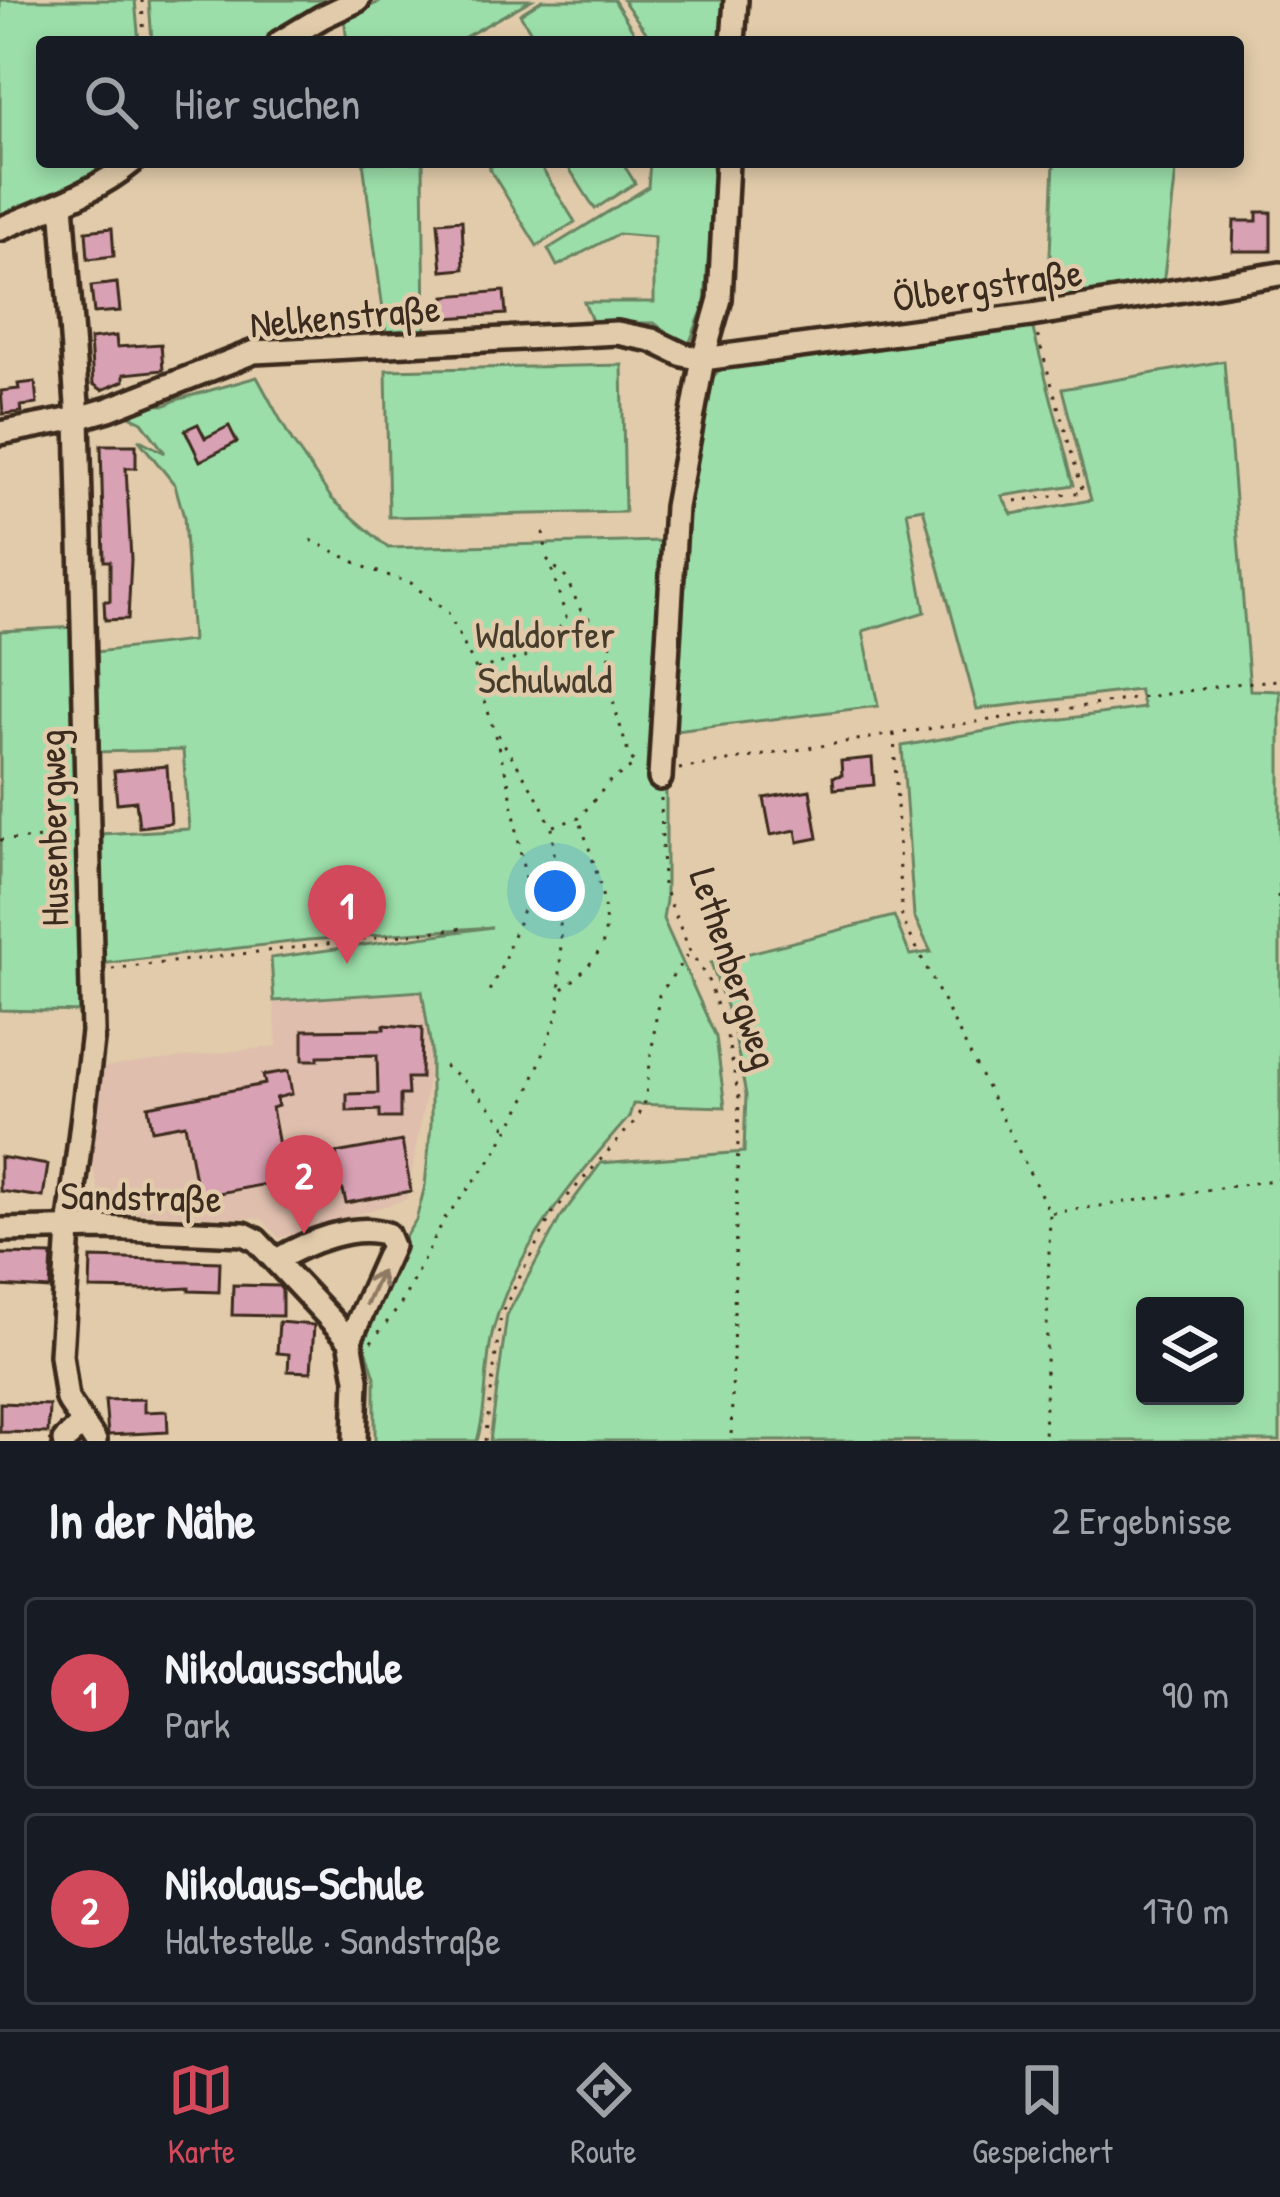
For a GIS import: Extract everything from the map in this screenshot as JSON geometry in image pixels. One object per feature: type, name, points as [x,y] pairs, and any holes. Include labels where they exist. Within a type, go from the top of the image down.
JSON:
[{"type":"street","points":[[291,36],[358,0]]},
{"type":"street","points":[[734,36],[736,0]]},
{"type":"street","points":[[0,229],[62,203],[125,168]]},
{"type":"street","points":[[660,770],[676,507],[703,359],[720,299],[727,168]]},
{"type":"street","name":"Husenbergweg","points":[[62,203],[78,418],[93,1032],[69,1230],[61,1355],[67,1399],[89,1433]]},
{"type":"street","name":"Ölbergstraße","points":[[703,359],[1031,315],[1280,274]]},
{"type":"street","name":"Nelkenstraße","points":[[0,433],[109,409],[254,352],[617,333],[703,359]]},
{"type":"street","name":"Sandstraße","points":[[0,1230],[104,1228],[244,1234],[277,1260],[353,1351]]},
{"type":"street","points":[[277,1260],[306,1243],[373,1228],[387,1234],[392,1246],[353,1351],[355,1441]]},
{"type":"street","points":[[64,1441],[89,1433]]},
{"type":"path","points":[[142,0],[144,36]]},
{"type":"path","points":[[1015,501],[1083,492],[1031,315]]},
{"type":"path","points":[[476,669],[548,647],[566,617],[543,532]]},
{"type":"path","points":[[311,540],[411,583],[448,613],[476,669],[509,784],[527,896],[488,995]]},
{"type":"path","points":[[547,559],[566,578],[581,610],[611,639],[608,684],[629,756],[636,764],[660,770],[1280,680]]},
{"type":"path","points":[[353,1351],[400,1306],[445,1218],[491,1160],[527,1096],[560,1011],[561,935],[552,827],[494,728]]},
{"type":"path","points":[[894,734],[902,919],[1050,1214],[1044,1441]]},
{"type":"path","points":[[552,827],[579,818],[611,780],[636,764]]},
{"type":"path","name":"Lethenbergweg","points":[[660,770],[663,886],[690,951],[708,980],[726,1031],[739,1098],[731,1441]]},
{"type":"path","points":[[560,991],[585,971],[604,942],[604,896],[579,818]]},
{"type":"path","points":[[0,840],[89,836]]},
{"type":"path","points":[[1280,884],[1280,916]]},
{"type":"path","points":[[92,971],[463,928]]},
{"type":"path","points":[[485,1441],[501,1314],[552,1214],[635,1120],[645,1102],[659,994],[690,951]]},
{"type":"path","points":[[444,1066],[459,1075],[508,1131]]},
{"type":"path","points":[[1050,1214],[1280,1179]]},
{"type":"shaded area","points":[[422,990],[430,1049],[407,1199],[279,1238],[262,1219],[104,1211],[89,1153],[98,1068],[277,1046],[274,1001]]},
{"type":"green space","points":[[0,0],[135,0],[138,36],[36,36],[36,168],[105,168],[0,218]]},
{"type":"green space","points":[[149,0],[334,0],[271,36],[152,36]]},
{"type":"green space","points":[[384,0],[531,0],[467,36],[346,36],[344,17]]},
{"type":"green space","points":[[542,0],[614,0],[636,36],[533,36],[520,14]]},
{"type":"green space","points":[[623,0],[725,0],[723,36],[649,36]]},
{"type":"green space","points":[[364,168],[423,168],[425,330],[386,332]]},
{"type":"green space","points":[[489,168],[542,168],[575,222],[537,246]]},
{"type":"green space","points":[[569,168],[626,168],[635,183],[595,209]]},
{"type":"green space","points":[[650,168],[715,168],[705,303],[688,347],[654,323],[593,323],[584,302],[654,302],[654,237],[618,234],[557,266],[548,249],[648,187]]},
{"type":"green space","points":[[1054,168],[1176,168],[1163,286],[1048,300]]},
{"type":"green space","points":[[1031,322],[1074,485],[1002,496],[1012,514],[1091,500],[1062,389],[1224,361],[1250,690],[1280,691],[1280,1441],[490,1441],[507,1315],[560,1218],[601,1163],[744,1152],[746,1095],[733,1026],[711,963],[894,916],[910,955],[931,952],[914,916],[902,746],[1144,708],[1139,690],[977,709],[923,508],[907,511],[925,612],[863,631],[878,706],[667,732],[684,509],[709,381],[724,365]]},
{"type":"green space","points":[[622,365],[625,512],[389,517],[386,370]]},
{"type":"green space","name":"Waldorfer Schulwald","points":[[257,377],[292,441],[332,499],[388,548],[663,541],[663,554],[675,554],[663,919],[716,1037],[725,1107],[633,1104],[629,1117],[568,1190],[531,1244],[503,1301],[490,1344],[477,1441],[375,1441],[375,1377],[362,1336],[391,1258],[416,1220],[425,1186],[431,1048],[422,991],[274,1001],[271,958],[492,927],[308,940],[99,964],[100,834],[189,829],[183,750],[95,752],[95,652],[192,641],[184,517],[175,485],[138,439],[165,453],[142,422],[117,410],[134,404],[166,405]]},
{"type":"green space","points":[[77,627],[86,1012],[0,1010],[0,631]]},
{"type":"building","points":[[1257,212],[1271,212],[1271,251],[1233,251],[1234,221],[1257,221]]},
{"type":"building","points":[[462,220],[464,269],[442,271],[438,222]]},
{"type":"building","points":[[112,228],[114,256],[88,259],[86,231]]},
{"type":"building","points":[[117,283],[120,311],[94,313],[91,286]]},
{"type":"building","points":[[504,291],[506,314],[446,318],[445,296]]},
{"type":"building","points":[[116,336],[117,347],[161,344],[163,370],[124,374],[124,381],[102,390],[93,384],[90,339]]},
{"type":"building","points":[[35,382],[37,404],[3,414],[1,391]]},
{"type":"building","points":[[198,424],[205,438],[229,426],[237,442],[200,461],[185,430]]},
{"type":"building","points":[[101,445],[136,445],[136,468],[126,468],[131,560],[128,619],[105,620],[110,561],[104,561]]},
{"type":"building","points":[[872,758],[874,785],[834,789],[833,777],[842,775],[841,761]]},
{"type":"building","points":[[167,766],[171,823],[139,827],[136,801],[117,803],[114,771]]},
{"type":"building","points":[[810,790],[818,838],[798,842],[796,830],[771,835],[764,798]]},
{"type":"building","points":[[384,1025],[422,1028],[421,1078],[407,1078],[408,1095],[400,1095],[400,1118],[380,1118],[380,1110],[347,1111],[347,1094],[378,1093],[377,1055],[303,1060],[303,1030],[384,1029]]},
{"type":"building","points":[[288,1071],[292,1094],[276,1098],[278,1106],[272,1108],[280,1151],[287,1150],[289,1157],[310,1153],[312,1161],[338,1163],[336,1153],[402,1141],[411,1191],[346,1203],[343,1190],[317,1188],[316,1183],[294,1187],[292,1179],[198,1197],[185,1124],[152,1130],[148,1106],[265,1084],[263,1075]]},
{"type":"building","points":[[0,1157],[48,1165],[43,1197],[0,1191]]},
{"type":"building","points":[[0,1254],[52,1255],[50,1289],[0,1286]]},
{"type":"building","points":[[91,1258],[220,1262],[219,1292],[90,1289]]},
{"type":"building","points":[[233,1285],[279,1286],[282,1316],[232,1315]]},
{"type":"building","points":[[279,1322],[314,1325],[311,1372],[288,1371],[289,1354],[277,1353]]},
{"type":"building","points":[[144,1399],[144,1412],[167,1411],[168,1432],[108,1435],[105,1400]]},
{"type":"building","points":[[0,1403],[49,1405],[48,1433],[0,1432]]},
{"type":"place","name":"Nikolausschule","points":[[347,964]]},
{"type":"place","name":"Nikolaus-Schule","points":[[304,1234]]}]
